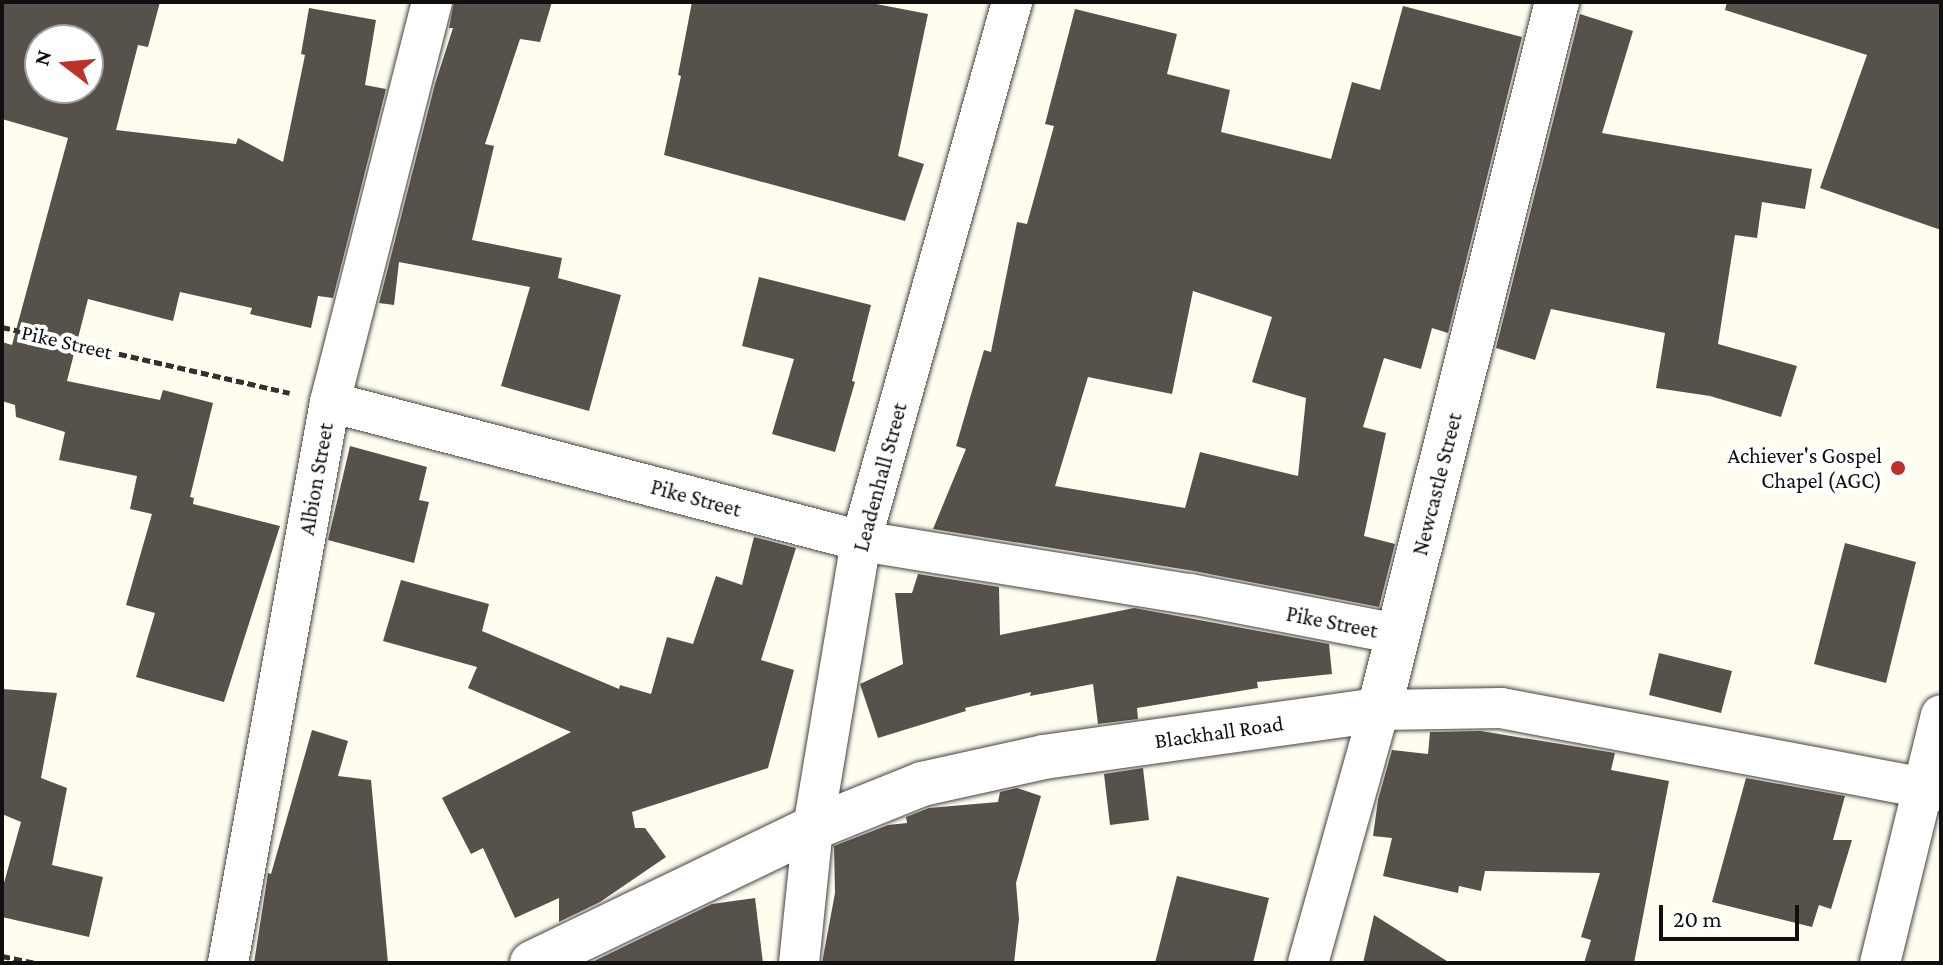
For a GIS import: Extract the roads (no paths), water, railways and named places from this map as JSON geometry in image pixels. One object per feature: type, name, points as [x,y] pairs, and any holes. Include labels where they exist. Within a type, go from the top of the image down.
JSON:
[{"type":"street","name":"Albion Street","points":[[228,963],[330,402],[432,2]]},
{"type":"street","name":"Leadenhall Street","points":[[799,963],[813,828],[861,541],[1012,2]]},
{"type":"street","name":"Newcastle Street","points":[[1308,963],[1379,710],[1557,2]]},
{"type":"street","name":"Pike Street","points":[[330,402],[861,541],[1190,594],[1398,634]]},
{"type":"street","name":"Blackhall Road","points":[[532,963],[813,828],[922,784],[1044,757],[1379,710],[1501,708],[1932,789]]},
{"type":"street","points":[[1880,963],[1932,789],[1941,715]]},
{"type":"place","name":"Achiever's Gospel Chapel (AGC)","points":[[1898,468]]}]
